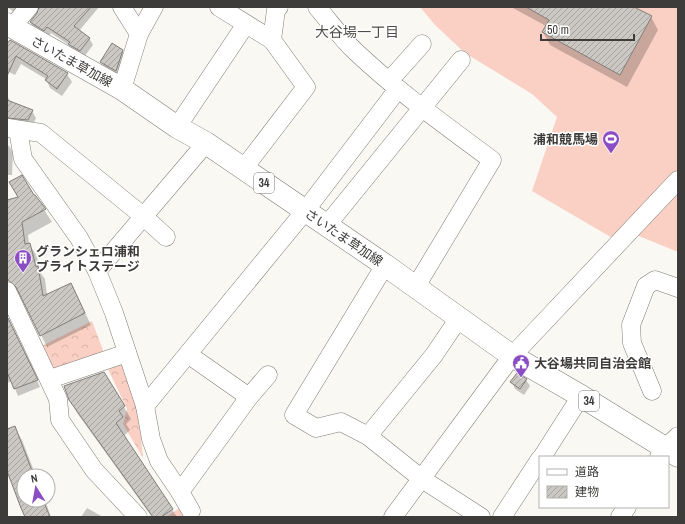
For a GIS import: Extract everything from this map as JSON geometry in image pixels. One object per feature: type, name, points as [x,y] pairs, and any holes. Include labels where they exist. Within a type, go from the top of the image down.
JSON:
[{"type":"main road","name":"さいたま草加線","points":[[9,26],[122,89],[177,127],[206,143],[305,211],[327,224],[512,356],[670,449]]},
{"type":"street","points":[[9,26],[29,7]]},
{"type":"street","points":[[122,7],[139,34]]},
{"type":"street","points":[[122,89],[139,34],[154,7]]},
{"type":"street","points":[[219,7],[272,40],[306,87],[244,168]]},
{"type":"street","points":[[317,7],[354,50],[393,85],[492,160],[415,288]]},
{"type":"street","points":[[272,40],[276,8]]},
{"type":"street","points":[[177,127],[246,24]]},
{"type":"street","points":[[145,406],[189,355],[305,211],[422,44]]},
{"type":"street","points":[[327,224],[461,60]]},
{"type":"street","points":[[166,237],[143,216],[41,133],[13,129],[23,159],[79,238],[97,271],[114,313],[145,406],[151,439],[159,461],[191,510]]},
{"type":"street","points":[[97,271],[206,143]]},
{"type":"street","points":[[393,517],[512,356],[678,180]]},
{"type":"street","points":[[385,265],[294,416],[316,428],[341,422],[368,436],[422,479],[481,517]]},
{"type":"street","points":[[652,391],[632,343],[631,325],[646,286],[655,280],[678,288]]},
{"type":"street","points":[[7,290],[12,309],[50,379],[58,399],[60,420],[94,470],[138,517]]},
{"type":"street","points":[[368,436],[434,355],[459,318]]},
{"type":"street","points":[[50,379],[127,353]]},
{"type":"street","points":[[189,355],[249,397]]},
{"type":"street","points":[[180,492],[249,397],[268,375]]},
{"type":"street","points":[[542,456],[582,396]]},
{"type":"street","points":[[502,517],[539,461]]},
{"type":"street","points":[[620,517],[626,508]]},
{"type":"green space","name":"浦和競馬場","points":[[420,7],[678,7],[678,252],[624,230],[614,239],[532,191],[557,117],[532,94],[465,53],[435,25]]},
{"type":"green space","points":[[92,321],[104,353],[54,372],[42,346]]},
{"type":"green space","points":[[125,361],[138,408],[143,458],[123,424],[127,409],[107,367]]},
{"type":"green space","points":[[181,507],[191,517],[166,517]]},
{"type":"building","points":[[39,7],[91,7],[74,26],[90,38],[80,51],[68,44],[70,42],[47,27],[44,31],[30,22],[37,13]]},
{"type":"building","points":[[526,7],[634,7],[652,16],[620,75],[542,32],[549,20]]},
{"type":"building","points":[[10,40],[68,73],[57,89],[45,80],[48,76],[16,56],[7,76],[7,44]]},
{"type":"building","points":[[112,43],[123,50],[116,71],[100,62]]},
{"type":"building","points":[[7,100],[33,110],[28,120],[7,118]]},
{"type":"building","name":"グランシェロ浦和 ブライトステージ","points":[[22,175],[34,195],[46,209],[22,222],[25,244],[30,243],[36,267],[38,266],[43,296],[71,283],[85,313],[40,336],[16,287],[7,279],[7,200],[18,197],[9,182]]},
{"type":"building","points":[[7,318],[38,380],[14,389],[7,372]]},
{"type":"building","points":[[104,372],[125,406],[119,411],[123,417],[116,423],[173,509],[161,517],[153,517],[69,400],[64,386]]},
{"type":"building","points":[[517,373],[527,379],[520,389],[510,382]]},
{"type":"building","points":[[15,426],[31,468],[16,468],[16,495],[7,471],[7,429]]},
{"type":"building","points":[[21,508],[46,508],[50,517],[25,517]]},
{"type":"place","name":"浦和競馬場","points":[[611,154]]},
{"type":"place","name":"グランシェロ浦和 ブライトステージ","points":[[23,273]]},
{"type":"place","name":"大谷場共同自治会館","points":[[521,378]]},
{"type":"district","name":"大谷場一丁目","points":[[357,32]]}]
